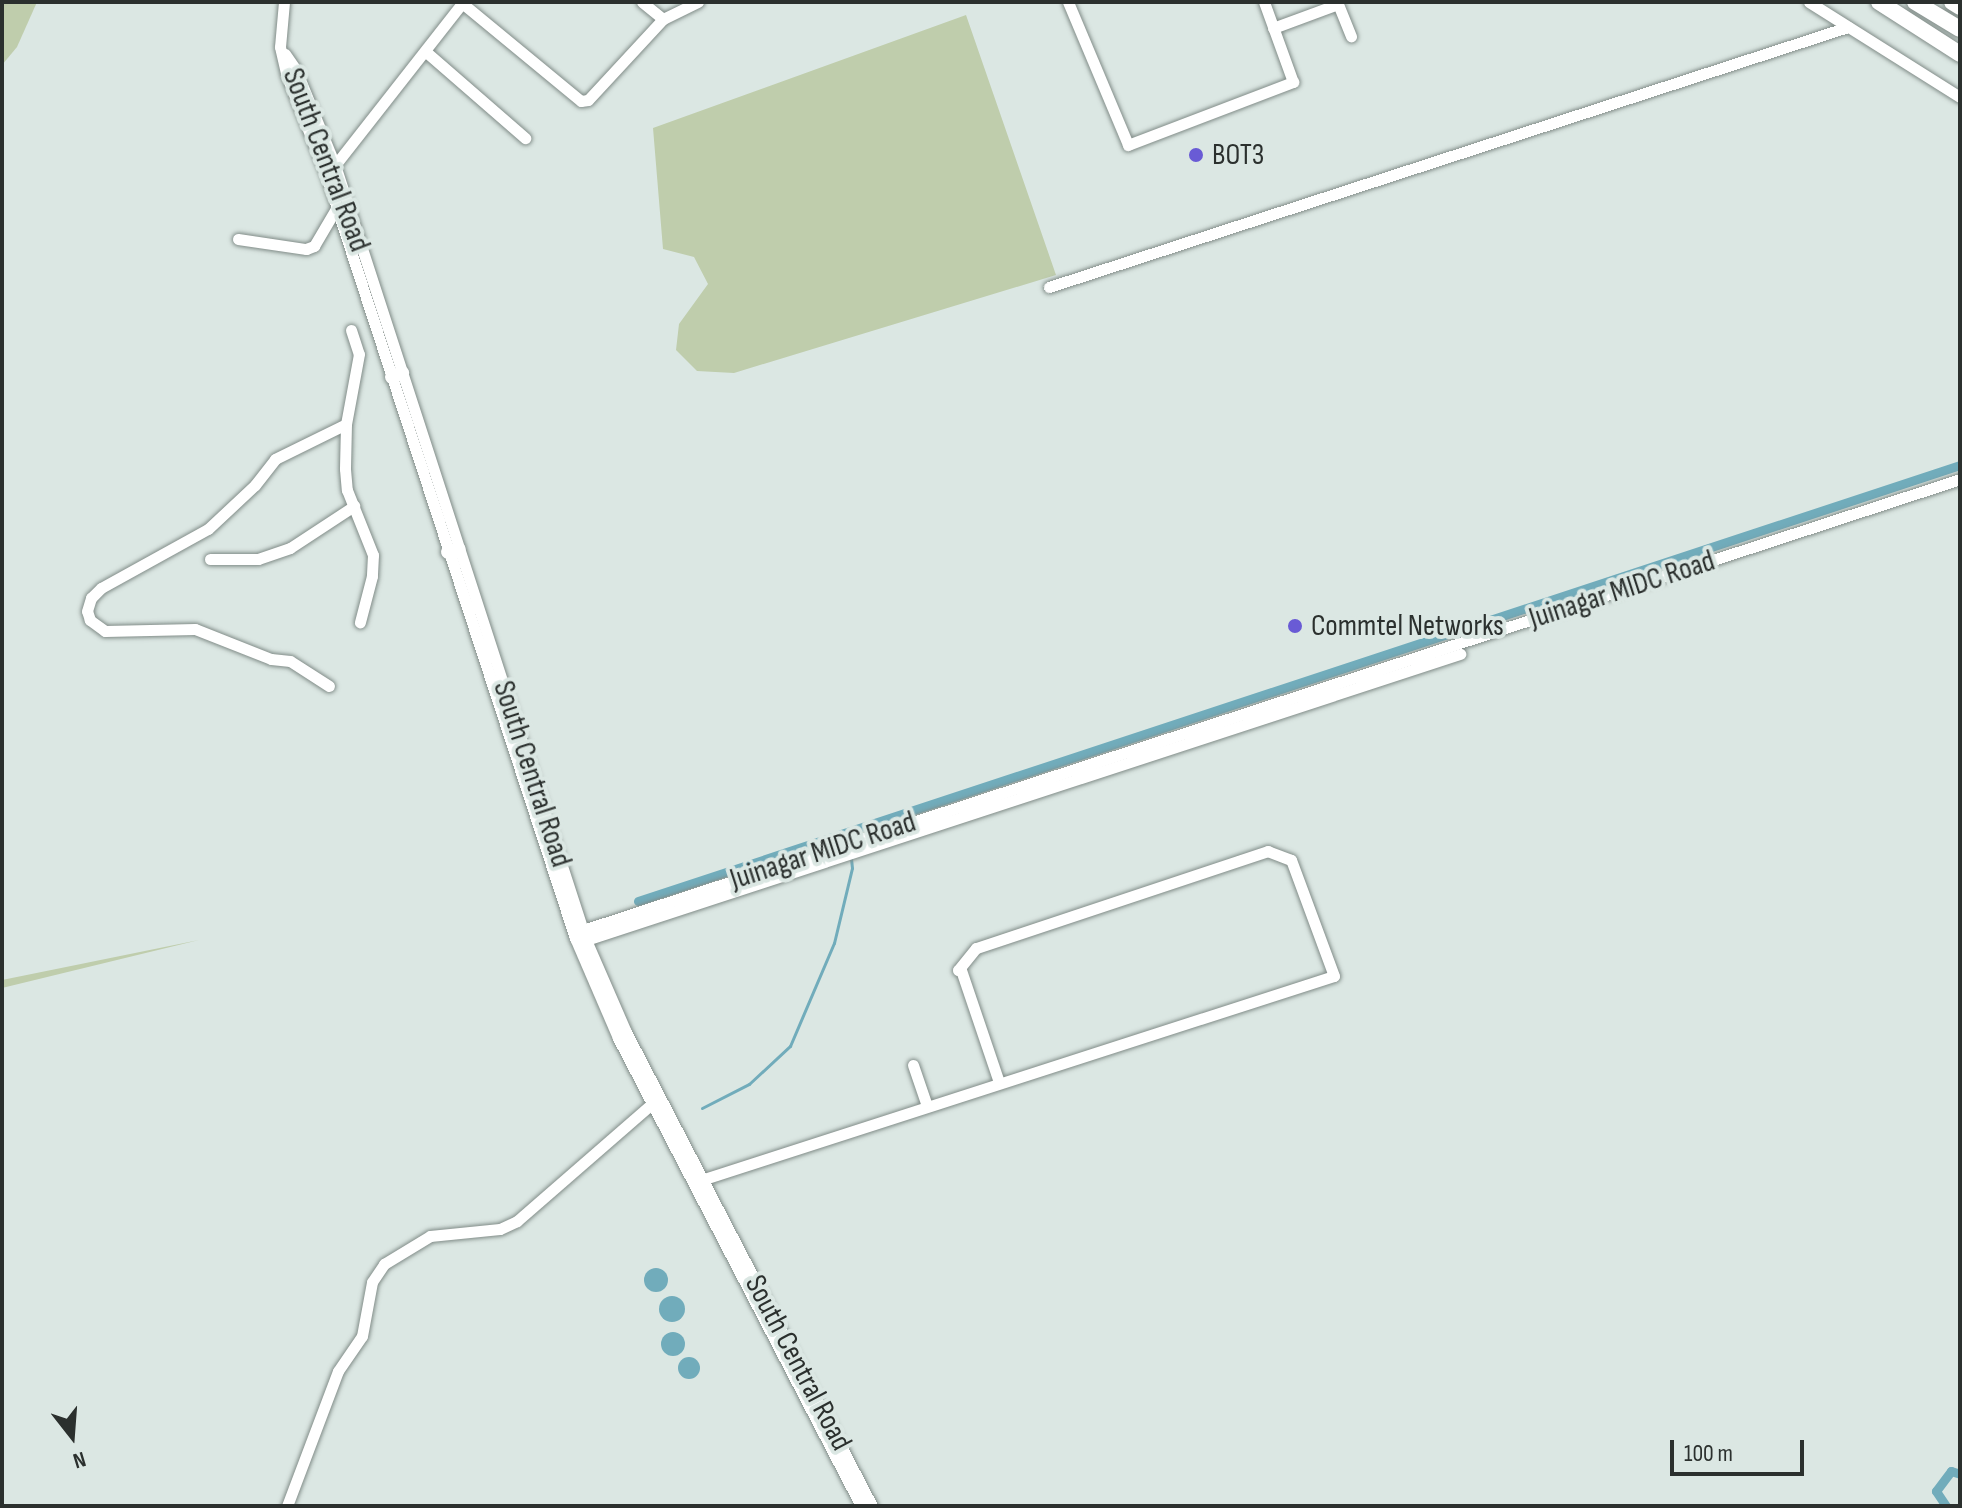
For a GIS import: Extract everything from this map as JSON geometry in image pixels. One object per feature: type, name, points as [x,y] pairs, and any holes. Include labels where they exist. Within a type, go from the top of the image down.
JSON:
[{"type":"highway","points":[[1879,2],[1960,54]]},
{"type":"highway","points":[[1915,2],[1960,29]]},
{"type":"highway","points":[[1952,2],[1960,7]]},
{"type":"street","points":[[280,47],[284,2]]},
{"type":"street","points":[[642,2],[663,19]]},
{"type":"street","points":[[326,175],[462,3],[581,101],[588,100],[663,19],[698,2]]},
{"type":"street","points":[[1068,2],[1128,145],[1293,82],[1264,2]]},
{"type":"street","points":[[1809,2],[1960,97]]},
{"type":"street","points":[[1273,28],[1338,4],[1351,36]]},
{"type":"street","points":[[1049,287],[1848,27]]},
{"type":"street","name":"South Central Road","points":[[280,47],[296,70],[335,165],[453,550],[618,1038],[656,1100],[872,1506]]},
{"type":"street","name":"South Central Road","points":[[280,47],[286,74],[326,175],[397,375]]},
{"type":"street","points":[[425,51],[525,138]]},
{"type":"street","points":[[238,239],[306,249],[314,246],[337,207]]},
{"type":"street","points":[[351,330],[359,354],[346,424],[345,469],[354,506],[373,555],[372,576],[360,622]]},
{"type":"street","points":[[329,686],[290,661],[271,659],[195,629],[105,631],[90,620],[87,611],[91,598],[101,588],[208,529],[255,485],[275,459],[346,424]]},
{"type":"street","name":"Juinagar MIDC Road","points":[[581,936],[1354,683],[1960,479]]},
{"type":"street","points":[[210,559],[258,559],[290,548],[354,506]]},
{"type":"street","name":"Juinagar MIDC Road","points":[[1354,683],[1460,654]]},
{"type":"street","points":[[698,1181],[1334,976],[1291,860],[1268,851],[976,948],[958,970],[961,970],[999,1082]]},
{"type":"street","points":[[913,1065],[927,1106]]},
{"type":"street","points":[[287,1506],[338,1371],[362,1336],[372,1282],[384,1264],[430,1236],[500,1229],[517,1221],[543,1202],[656,1100]]},
{"type":"street","name":"South Central Road","points":[[698,1181],[861,1506]]},
{"type":"green space","points":[[2,2],[37,2],[17,47],[2,65]]},
{"type":"green space","points":[[966,15],[1056,275],[734,373],[697,371],[676,350],[679,324],[708,284],[694,257],[663,249],[653,128]]},
{"type":"green space","points":[[199,940],[2,988],[2,980]]},
{"type":"water","points":[[656,1268],[665,1271],[668,1280],[665,1289],[656,1292],[647,1289],[644,1280],[647,1271]]},
{"type":"water","points":[[672,1296],[681,1300],[685,1309],[681,1318],[672,1322],[663,1318],[659,1309],[663,1300]]},
{"type":"water","points":[[673,1332],[682,1335],[685,1344],[682,1353],[673,1356],[664,1353],[661,1344],[664,1335]]},
{"type":"water","points":[[689,1357],[700,1368],[689,1379],[678,1368]]},
{"type":"waterway","points":[[638,901],[1960,465]]},
{"type":"waterway","points":[[702,1108],[749,1084],[790,1046],[834,943],[852,868],[851,858]]},
{"type":"waterway","points":[[1946,1506],[1936,1491],[1951,1471],[1960,1474]]},
{"type":"place","name":"BOT3","points":[[1196,155]]},
{"type":"place","name":"Commtel Networks","points":[[1295,626]]}]
